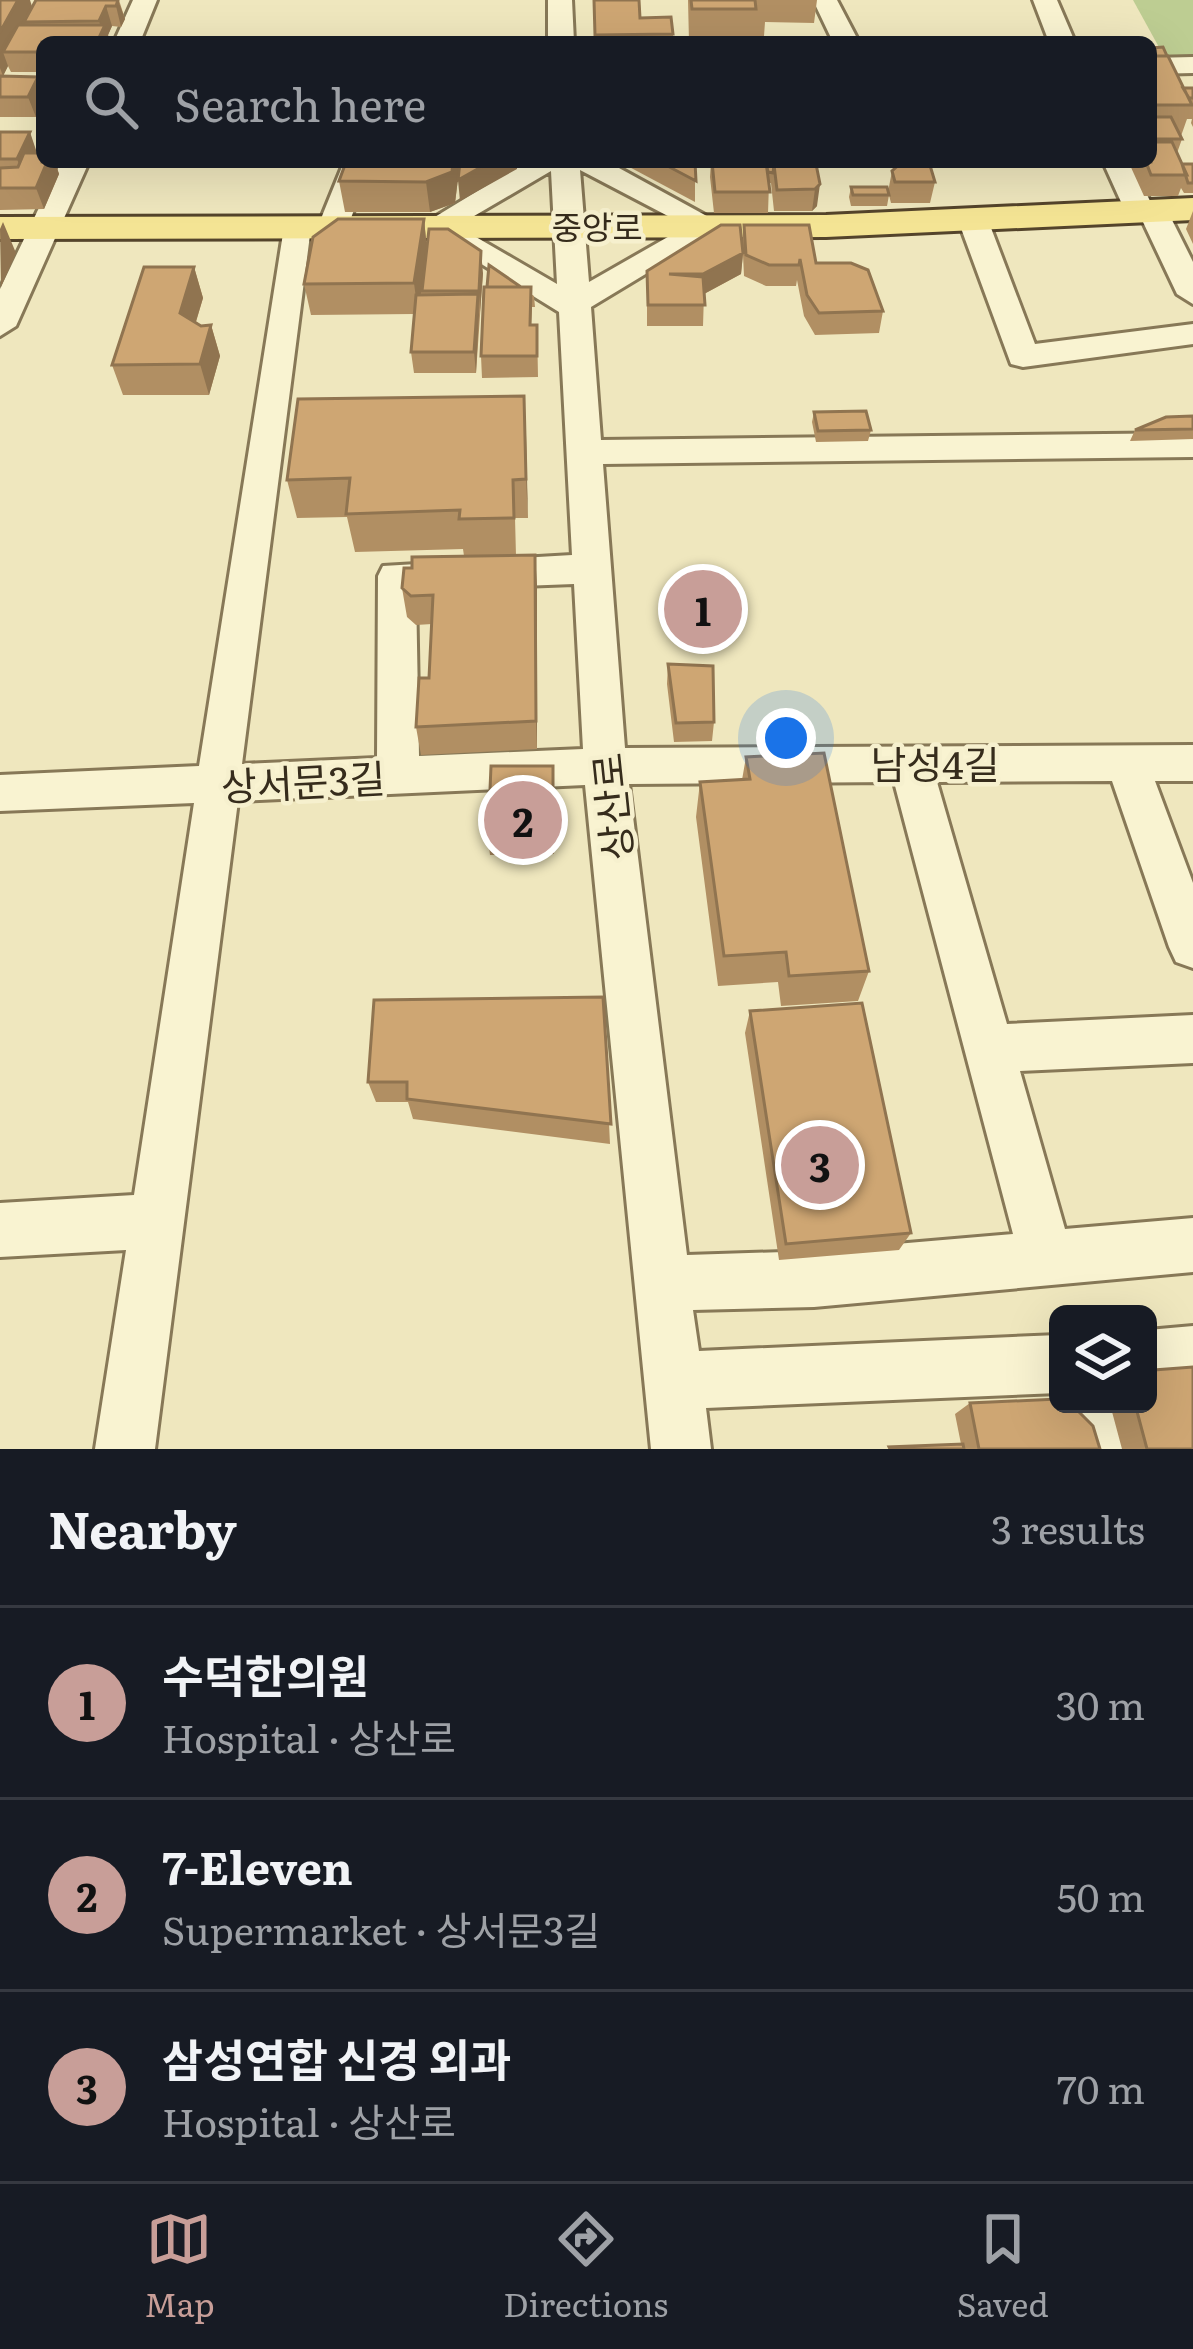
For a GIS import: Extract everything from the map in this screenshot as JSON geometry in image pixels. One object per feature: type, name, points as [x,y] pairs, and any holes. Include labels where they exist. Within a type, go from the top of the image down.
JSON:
[{"type":"main road","name":"중앙로","points":[[0,228],[710,226],[1193,209]]},
{"type":"street","points":[[130,36],[145,0]]},
{"type":"street","points":[[560,0],[561,36]]},
{"type":"street","points":[[825,0],[843,36]]},
{"type":"street","points":[[1046,0],[1061,36]]},
{"type":"street","points":[[1157,65],[1193,65]]},
{"type":"street","points":[[0,326],[33,244],[46,228],[72,168]]},
{"type":"street","points":[[124,1449],[218,784],[315,226],[354,168]]},
{"type":"street","points":[[435,226],[536,168]]},
{"type":"street","name":"상산로","points":[[565,168],[605,766],[681,1449]]},
{"type":"street","points":[[598,168],[710,226]]},
{"type":"street","points":[[1121,168],[1192,288]]},
{"type":"street","points":[[974,220],[1023,356],[1193,334]]},
{"type":"street","points":[[435,226],[572,305],[710,226]]},
{"type":"street","points":[[582,452],[1193,445]]},
{"type":"street","points":[[398,775],[397,576],[590,569]]},
{"type":"street","points":[[910,761],[1046,1257]]},
{"type":"street","points":[[1127,762],[1193,947]]},
{"type":"street","name":"남성4길","points":[[605,766],[1193,763]]},
{"type":"street","name":"상서문3길","points":[[0,793],[605,766]]},
{"type":"street","points":[[988,1048],[1193,1039]]},
{"type":"street","points":[[0,1230],[156,1221]]},
{"type":"street","points":[[663,1283],[814,1279],[1193,1245]]},
{"type":"street","points":[[1157,1357],[1193,1354]]},
{"type":"street","points":[[674,1381],[1049,1364]]},
{"type":"street","points":[[1084,1413],[1093,1449]]},
{"type":"green space","points":[[1133,0],[1193,0],[1193,60],[1166,60],[1157,36]]},
{"type":"building","points":[[0,0],[18,0],[0,32]]},
{"type":"building","points":[[36,0],[118,0],[116,6],[106,6],[99,21],[24,22]]},
{"type":"building","points":[[594,0],[639,0],[640,18],[671,17],[673,34],[595,35]]},
{"type":"building","points":[[691,0],[755,0],[756,9],[692,9]]},
{"type":"building","points":[[18,25],[105,25],[100,36],[36,36],[36,52],[3,52]]},
{"type":"building","points":[[1157,56],[1168,56],[1192,105],[1157,105]]},
{"type":"building","points":[[0,76],[36,77],[28,97],[0,97]]},
{"type":"building","points":[[1157,117],[1171,117],[1182,139],[1157,139]]},
{"type":"building","points":[[0,132],[30,132],[17,159],[0,159]]},
{"type":"building","points":[[1157,142],[1172,142],[1187,175],[1151,175],[1148,168],[1157,168]]},
{"type":"building","points":[[24,153],[36,153],[36,168],[44,168],[36,188],[0,188],[0,168],[18,167]]},
{"type":"building","points":[[1182,164],[1193,164],[1193,183],[1188,183]]},
{"type":"building","points":[[344,168],[452,168],[426,182],[339,181]]},
{"type":"building","points":[[459,168],[479,168],[458,180]]},
{"type":"building","points":[[671,168],[695,168],[696,181]]},
{"type":"building","points":[[713,168],[767,168],[770,192],[715,192]]},
{"type":"building","points":[[774,168],[817,168],[820,184],[815,189],[777,190]]},
{"type":"building","points":[[931,168],[935,182],[895,182],[892,171]]},
{"type":"building","points":[[851,187],[887,187],[889,195],[853,195]]},
{"type":"building","points":[[338,219],[424,219],[414,283],[304,284],[313,237]]},
{"type":"building","points":[[721,225],[740,225],[743,253],[703,274],[669,274],[703,277],[705,305],[648,305],[647,271]]},
{"type":"building","points":[[744,225],[809,225],[816,263],[851,263],[868,270],[883,311],[819,313],[807,295],[800,259],[799,265],[769,265],[746,255]]},
{"type":"building","points":[[429,229],[448,229],[481,251],[479,291],[422,291]]},
{"type":"building","points":[[489,265],[521,287],[487,287]]},
{"type":"building","points":[[144,267],[194,267],[180,313],[201,326],[211,325],[200,364],[112,365]]},
{"type":"building","points":[[484,287],[531,287],[530,325],[537,325],[537,356],[481,356]]},
{"type":"building","points":[[478,294],[474,352],[411,352],[416,295]]},
{"type":"building","points":[[524,396],[526,479],[513,480],[514,518],[459,519],[460,510],[346,514],[350,478],[287,480],[298,399]]},
{"type":"building","points":[[866,411],[871,430],[818,431],[814,412]]},
{"type":"building","points":[[1193,416],[1193,429],[1135,430],[1166,417]]},
{"type":"building","points":[[535,555],[536,721],[416,727],[419,678],[429,678],[433,595],[411,596],[402,588],[404,568],[412,568],[412,557]]},
{"type":"building","points":[[668,664],[713,666],[714,722],[676,723]]},
{"type":"building","points":[[824,753],[869,971],[789,976],[786,952],[724,956],[700,782],[750,779],[746,757]]},
{"type":"building","points":[[491,766],[553,766],[553,836],[488,837]]},
{"type":"building","points":[[603,997],[611,1124],[407,1099],[407,1082],[368,1082],[374,1000]]},
{"type":"building","points":[[862,1003],[911,1233],[786,1244],[750,1011]]},
{"type":"building","points":[[1193,1367],[1193,1449],[1147,1449],[1137,1413],[1157,1413],[1157,1370]]},
{"type":"building","points":[[1049,1399],[1049,1413],[1080,1413],[1093,1426],[1100,1449],[979,1449],[970,1403]]},
{"type":"building","points":[[963,1444],[964,1449],[889,1447]]},
{"type":"place","name":"수덕한의원","points":[[703,609]]},
{"type":"place","name":"7-Eleven","points":[[523,820]]},
{"type":"place","name":"삼성연합 신경 외과","points":[[820,1165]]}]
